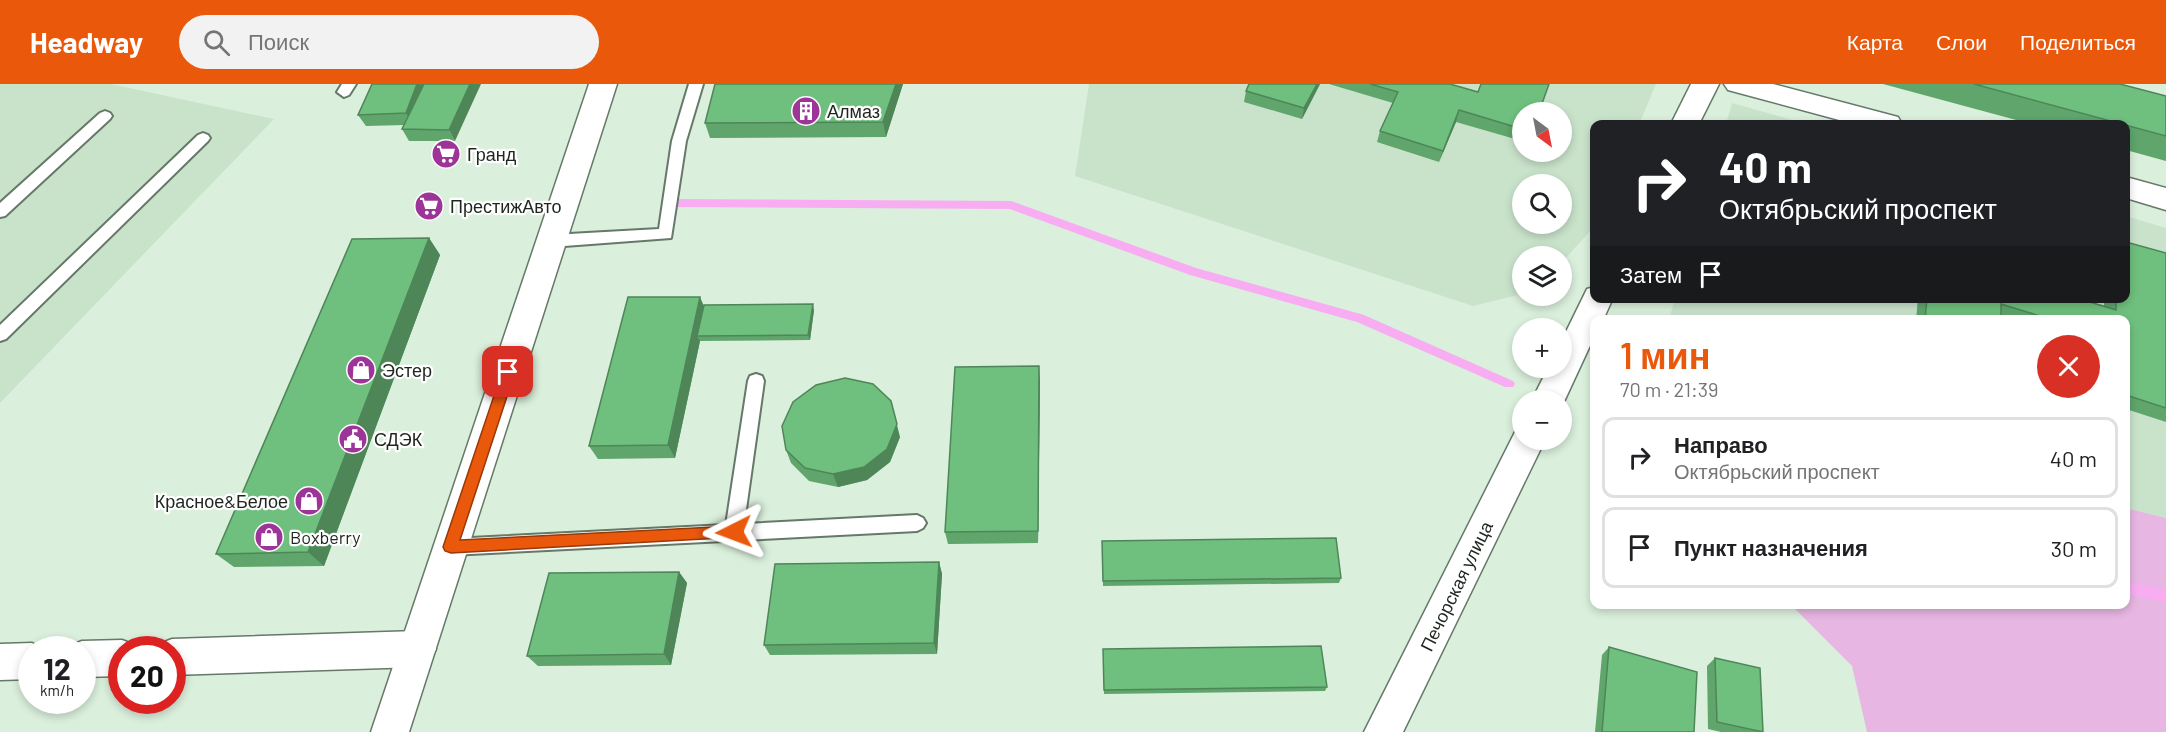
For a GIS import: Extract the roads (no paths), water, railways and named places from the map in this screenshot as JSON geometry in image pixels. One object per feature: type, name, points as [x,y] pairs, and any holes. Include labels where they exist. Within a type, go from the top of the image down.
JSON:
[{"type":"street","points":[[390,732],[603,84]]},
{"type":"street","points":[[1687,120],[1705,84]]},
{"type":"street","points":[[1738,84],[1873,120]]},
{"type":"street","points":[[2130,189],[2166,199]]},
{"type":"street","points":[[1553,390],[1596,303]]},
{"type":"street","name":"Печорская улица","points":[[1383,732],[1523,450]]},
{"type":"street","points":[[186,657],[417,649]]},
{"type":"street","points":[[0,662],[18,661]]},
{"type":"lane","points":[[551,241],[666,234],[679,141],[696,84]]},
{"type":"lane","points":[[0,212],[105,116]]},
{"type":"lane","points":[[0,335],[203,138]]},
{"type":"lane","points":[[734,532],[756,381]]},
{"type":"lane","points":[[451,547],[917,523]]},
{"type":"waterway","points":[[670,203],[1011,205],[1194,272],[1360,318],[1509,384]]},
{"type":"waterway","points":[[2130,589],[2166,596]]},
{"type":"place","name":"Алмаз","points":[[806,111]]},
{"type":"place","name":"Гранд","points":[[446,154]]},
{"type":"place","name":"ПрестижАвто","points":[[429,206]]},
{"type":"place","name":"Эстер","points":[[361,370]]},
{"type":"place","name":"СДЭК","points":[[353,439]]},
{"type":"place","name":"Красное&Белое","points":[[309,501]]},
{"type":"place","name":"Boxberry","points":[[269,537]]}]
